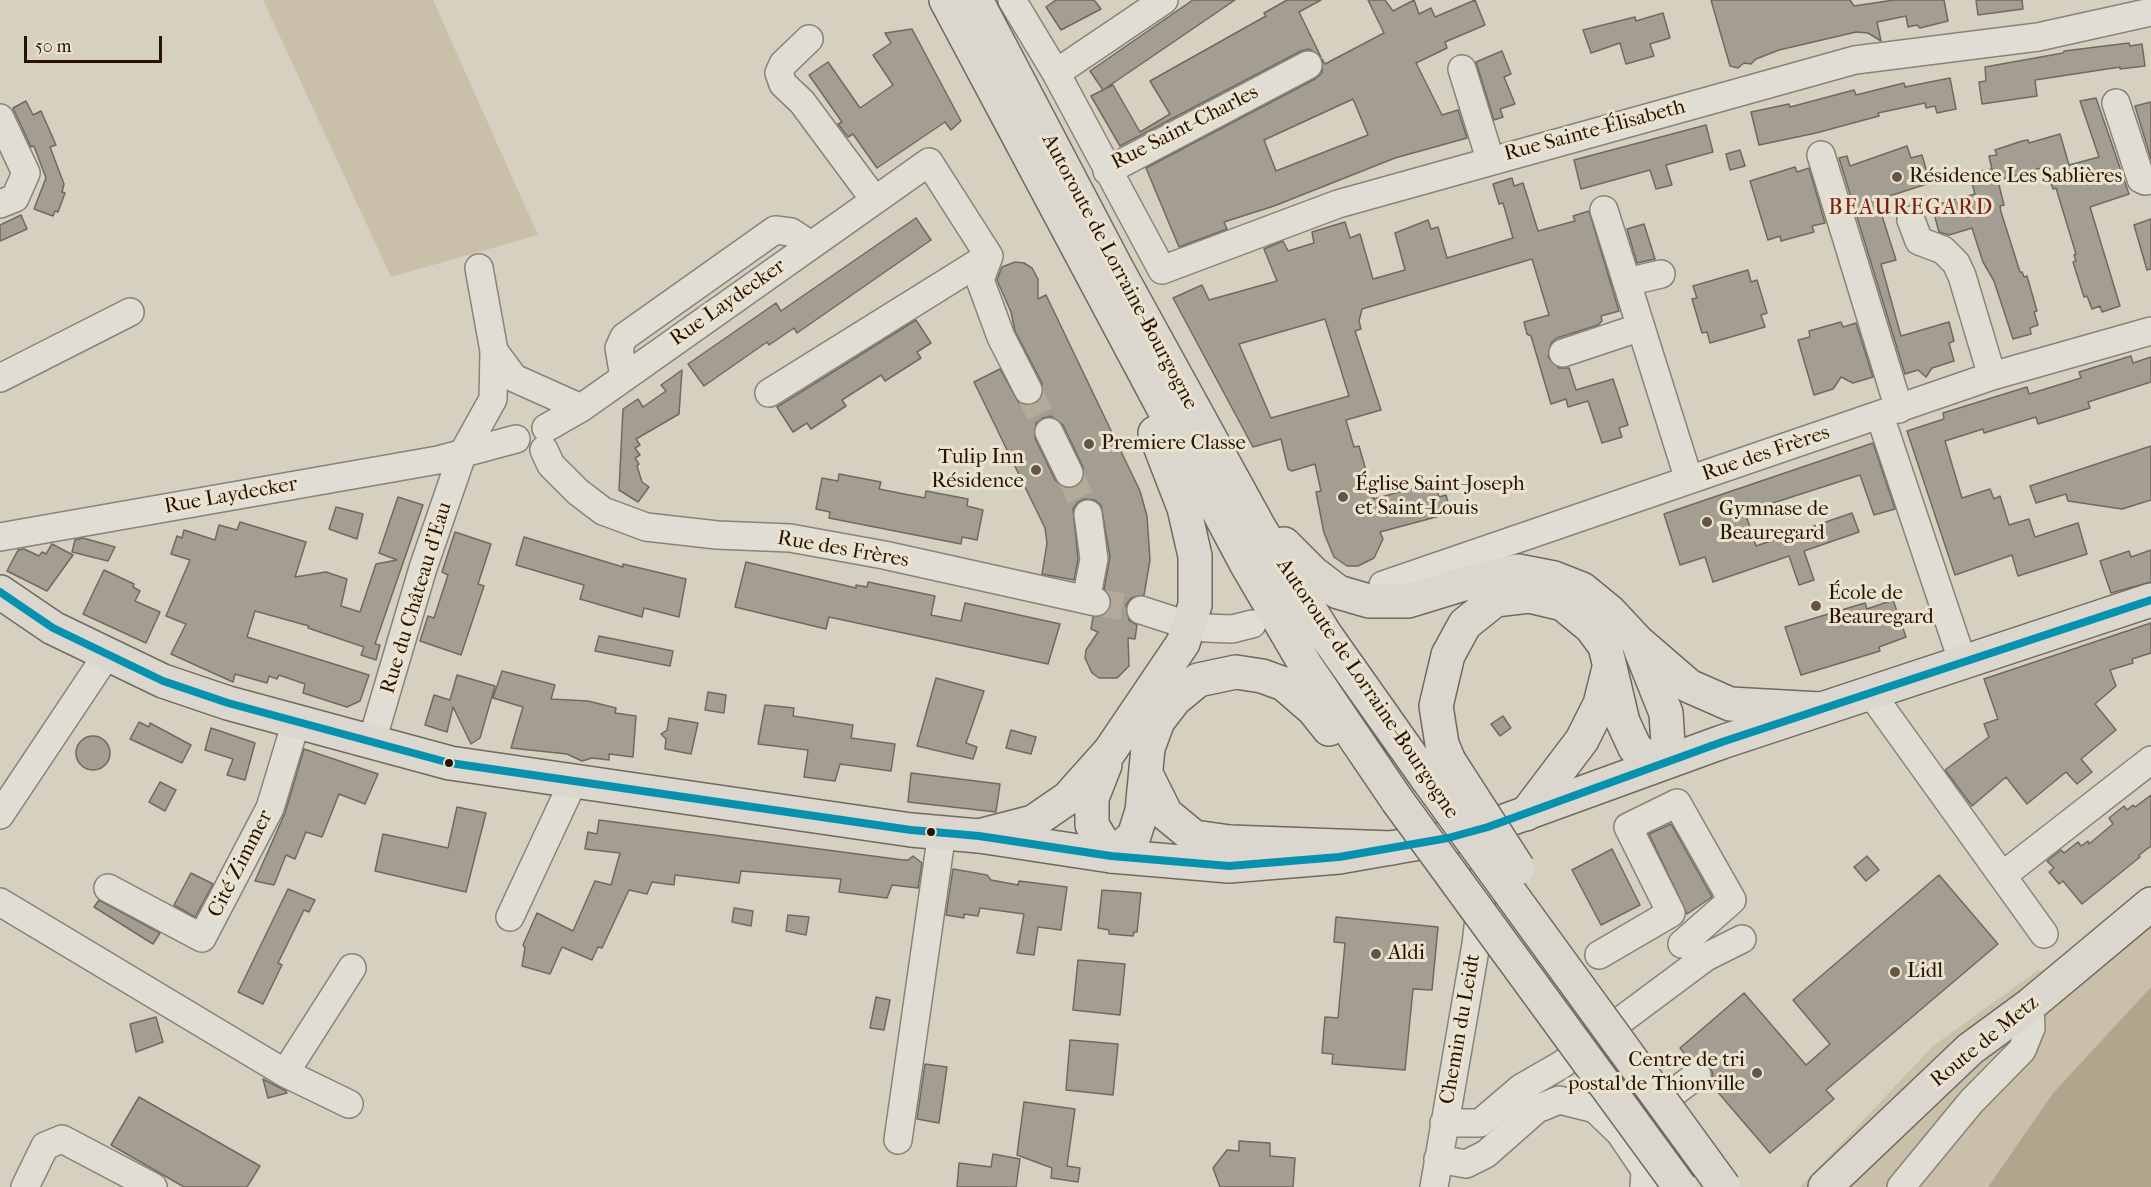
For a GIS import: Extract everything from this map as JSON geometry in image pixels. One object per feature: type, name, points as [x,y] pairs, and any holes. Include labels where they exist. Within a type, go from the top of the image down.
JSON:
[{"type":"main road","name":"Autoroute de Lorraine-Bourgogne","points":[[946,0],[1247,565],[1306,666],[1397,800],[1680,1187]]},
{"type":"main road","name":"Autoroute de Lorraine-Bourgogne","points":[[976,0],[1117,269],[1260,530],[1325,634],[1439,770]]},
{"type":"main road","points":[[979,836],[1033,822],[1068,798],[1110,751],[1183,643],[1195,605],[1196,556],[1184,508],[1096,284]]},
{"type":"main road","points":[[1260,530],[1290,547],[1313,573],[1338,592],[1369,601],[1408,601],[1480,579],[1518,572],[1554,578],[1582,589],[1689,686],[1730,704],[1820,709]]},
{"type":"main road","points":[[0,592],[53,628],[106,656],[174,684],[296,722],[450,762],[573,782],[979,836],[1111,856],[1229,866],[1339,857],[1476,831],[1656,765],[2151,600]]},
{"type":"main road","points":[[1656,765],[1635,748],[1623,722],[1605,646],[1591,627],[1563,604],[1529,596],[1495,600],[1465,624],[1448,655],[1436,706],[1442,744],[1439,770],[1536,897],[1538,931],[1724,1187]]},
{"type":"main road","points":[[1638,642],[1666,713],[1668,744],[1656,765]]},
{"type":"main road","points":[[1526,814],[1582,740],[1600,704],[1610,664]]},
{"type":"main road","points":[[1111,856],[1134,836],[1142,811],[1148,748],[1155,730],[1175,699],[1198,680],[1236,672],[1262,676],[1284,684],[1313,709],[1344,748],[1397,800]]},
{"type":"main road","points":[[1110,751],[1092,798],[1092,825],[1111,856]]},
{"type":"main road","points":[[1147,776],[1166,814],[1194,837],[1230,842],[1392,848]]},
{"type":"main road","name":"Route de Metz","points":[[1825,1187],[1970,1049],[2030,1005],[2151,904]]},
{"type":"street","name":"Rue Saint-Charles","points":[[1012,0],[1056,73],[1107,171],[1308,65]]},
{"type":"street","points":[[1056,73],[1164,0]]},
{"type":"street","name":"Rue Sainte-Élisabeth","points":[[1107,171],[1162,270],[1338,204],[1490,159],[1855,60],[2038,37],[2151,12]]},
{"type":"street","points":[[809,39],[783,64],[779,73],[783,84],[802,102],[874,199]]},
{"type":"street","points":[[1462,69],[1490,159]]},
{"type":"street","points":[[2116,103],[2141,179],[2151,180]]},
{"type":"street","points":[[0,118],[26,173],[15,198],[0,204]]},
{"type":"street","points":[[1821,155],[1889,412],[1963,663]]},
{"type":"street","name":"Rue Laydecker","points":[[0,537],[462,455],[516,439],[519,429],[527,422],[538,422],[545,439],[581,408],[929,162],[989,256]]},
{"type":"street","points":[[1604,210],[1689,480]]},
{"type":"street","points":[[1911,220],[1919,241],[1943,250],[1956,262],[1992,376]]},
{"type":"street","points":[[989,256],[980,280],[1001,337],[1028,390]]},
{"type":"street","points":[[769,393],[989,256]]},
{"type":"street","points":[[462,455],[493,399],[494,351],[479,268]]},
{"type":"street","points":[[1627,282],[1661,274]]},
{"type":"street","points":[[0,378],[130,312]]},
{"type":"street","points":[[1563,353],[1641,327]]},
{"type":"street","name":"Rue des Frères","points":[[1383,585],[1992,376],[2151,331]]},
{"type":"street","points":[[494,351],[514,378],[581,408]]},
{"type":"street","points":[[1049,432],[1069,473]]},
{"type":"street","name":"Rue des Frères","points":[[545,439],[551,465],[578,492],[603,511],[646,527],[717,535],[790,538],[1091,601],[1094,559],[1088,514]]},
{"type":"street","name":"Rue du Château d'Eau","points":[[372,741],[423,568],[462,455]]},
{"type":"street","points":[[1141,610],[1175,621]]},
{"type":"street","points":[[1206,628],[1232,629],[1252,624]]},
{"type":"street","points":[[0,815],[106,656]]},
{"type":"street","points":[[1870,692],[2044,934]]},
{"type":"street","name":"Cité Zimmer","points":[[108,888],[202,938],[270,808],[296,722]]},
{"type":"street","points":[[2002,876],[2151,760]]},
{"type":"street","points":[[510,918],[573,782]]},
{"type":"street","points":[[1599,955],[1671,913],[1628,827],[1677,803],[1732,900],[1682,944]]},
{"type":"street","name":"Chemin du Leidt","points":[[1434,1187],[1487,871],[1476,831]]},
{"type":"street","points":[[898,1140],[942,832]]},
{"type":"street","points":[[0,902],[285,1072],[349,1104]]},
{"type":"street","points":[[1444,1123],[1454,1125],[1480,1123],[1521,1088],[1561,1065],[1706,957],[1742,939]]},
{"type":"street","points":[[285,1072],[352,968]]},
{"type":"street","points":[[1901,1187],[1971,1102],[2022,1050],[2031,1028],[2030,1005]]},
{"type":"street","points":[[1620,1133],[1697,1075]]},
{"type":"street","points":[[1438,1159],[1466,1164],[1486,1154],[1537,1109],[1559,1100],[1595,1109],[1620,1133],[1645,1170],[1644,1187]]},
{"type":"street","points":[[25,1187],[45,1146],[62,1139],[153,1187]]},
{"type":"shaded area","points":[[263,0],[433,0],[538,235],[391,277]]},
{"type":"shaded area","points":[[2151,924],[2151,987],[2053,1093],[1988,1187],[1800,1187],[1933,1046],[2037,971],[2113,953]]},
{"type":"shaded area","points":[[2151,987],[2151,1187],[1988,1187],[2053,1093]]},
{"type":"building","points":[[1056,0],[1094,0],[1101,9],[1061,30],[1046,7]]},
{"type":"building","points":[[1193,0],[1235,0],[1103,90],[1090,71]]},
{"type":"building","points":[[1287,0],[1321,0],[1299,12],[1321,57],[1309,49],[1301,51],[1120,146],[1091,96],[1113,85],[1140,132],[1170,114],[1150,81],[1266,16],[1264,13]]},
{"type":"building","points":[[1368,0],[1385,0],[1393,11],[1414,0],[1419,14],[1431,8],[1435,17],[1475,0],[1485,25],[1445,42],[1447,48],[1416,63],[1442,115],[1458,110],[1467,138],[1395,158],[1274,206],[1224,222],[1227,229],[1179,247],[1146,168],[1315,79],[1322,73],[1322,59],[1325,64],[1384,33]],"holes":[[[1353,99],[1368,135],[1276,171],[1264,140]]]},
{"type":"building","points":[[1711,0],[1850,0],[1854,6],[1894,0],[1944,0],[1948,21],[1920,28],[1917,25],[1908,27],[1906,16],[1877,22],[1881,41],[1868,33],[1856,32],[1779,50],[1756,59],[1751,64],[1744,63],[1738,68],[1730,66]]},
{"type":"building","points":[[1976,0],[2022,0],[2023,9],[1978,15]]},
{"type":"building","points":[[1663,13],[1670,38],[1650,44],[1654,56],[1626,64],[1620,43],[1591,53],[1583,30],[1635,17],[1636,21]]},
{"type":"building","points":[[912,29],[961,121],[951,130],[945,122],[877,168],[853,134],[848,137],[838,124],[842,122],[809,75],[828,62],[860,108],[893,85],[873,55],[891,43],[885,33]]},
{"type":"building","points":[[2129,43],[2130,46],[2142,44],[2145,66],[2120,69],[2120,67],[2035,80],[2037,96],[1982,104],[1979,82],[1986,81],[1985,67],[2064,51]]},
{"type":"building","points":[[1502,51],[1511,74],[1504,77],[1515,104],[1500,109],[1503,117],[1494,120],[1476,62]]},
{"type":"building","points":[[1950,78],[1956,109],[1937,113],[1935,106],[1926,108],[1925,103],[1878,113],[1879,116],[1816,133],[1759,145],[1751,112],[1789,104],[1790,107],[1854,90],[1856,95],[1904,83],[1905,87]]},
{"type":"building","points":[[2096,98],[2129,194],[2090,207],[2120,306],[2102,312],[2100,306],[2092,309],[2087,296],[2084,297],[2073,262],[2076,261],[2074,255],[2076,254],[2056,188],[2053,189],[2046,169],[2044,167],[1998,181],[2004,205],[2000,206],[2001,212],[2020,272],[2024,277],[2027,276],[2037,311],[2034,312],[2038,325],[2030,328],[2031,334],[2013,339],[1994,281],[1983,262],[1972,228],[1949,235],[1939,232],[1932,206],[1975,194],[1969,173],[1992,169],[1989,156],[1997,155],[1995,150],[2022,141],[2028,140],[2029,143],[2060,134],[2069,165],[2099,157],[2080,101]]},
{"type":"building","points":[[26,101],[33,115],[41,111],[56,145],[50,147],[64,184],[62,192],[65,193],[58,212],[55,211],[53,216],[34,209],[46,178],[34,146],[31,147],[13,108]]},
{"type":"building","points":[[2151,102],[2151,159],[2135,106]]},
{"type":"building","points":[[1706,125],[1713,152],[1666,165],[1672,185],[1656,189],[1650,170],[1581,189],[1574,160]]},
{"type":"building","points":[[1907,146],[1911,158],[1922,155],[1930,183],[1877,200],[1896,260],[1881,264],[1901,336],[1949,322],[1954,341],[1949,343],[1954,361],[1932,368],[1926,377],[1918,370],[1905,374],[1839,158],[1847,156],[1850,166]]},
{"type":"building","points":[[1740,150],[1745,166],[1730,170],[1726,154]]},
{"type":"building","points":[[1795,167],[1797,172],[1809,168],[1825,223],[1812,226],[1814,232],[1781,241],[1780,236],[1768,240],[1750,181]]},
{"type":"building","points":[[1512,178],[1514,186],[1523,183],[1538,231],[1575,221],[1573,216],[1589,211],[1619,311],[1601,316],[1602,321],[1598,325],[1557,338],[1551,343],[1548,357],[1559,368],[1569,368],[1576,390],[1613,379],[1628,425],[1619,428],[1622,437],[1602,443],[1588,401],[1568,407],[1566,399],[1551,404],[1531,336],[1527,334],[1524,322],[1549,315],[1532,259],[1362,309],[1359,321],[1361,329],[1355,331],[1381,410],[1346,420],[1354,447],[1359,446],[1374,499],[1435,482],[1439,497],[1446,495],[1451,513],[1380,532],[1383,539],[1374,558],[1358,566],[1347,566],[1334,557],[1324,533],[1316,492],[1321,491],[1315,464],[1292,471],[1288,469],[1281,439],[1253,447],[1173,298],[1202,285],[1209,300],[1277,281],[1264,249],[1283,241],[1288,251],[1314,243],[1312,232],[1345,222],[1350,238],[1360,234],[1373,279],[1405,270],[1395,233],[1428,220],[1431,229],[1438,227],[1447,258],[1513,238],[1503,203],[1499,204],[1493,184]],"holes":[[[1325,319],[1349,396],[1271,418],[1239,344]]]},
{"type":"building","points":[[21,215],[27,229],[0,241],[0,225]]},
{"type":"building","points":[[916,218],[931,240],[797,333],[794,328],[769,345],[767,342],[704,386],[688,364],[776,303],[781,311]]},
{"type":"building","points":[[2151,219],[2151,269],[2147,270],[2134,225]]},
{"type":"building","points":[[1644,224],[1655,259],[1637,263],[1627,229]]},
{"type":"building","points":[[1015,262],[1024,263],[1032,268],[1038,279],[1038,299],[1046,295],[1140,491],[1147,516],[1150,560],[1144,595],[1131,598],[1126,605],[1129,620],[1137,625],[1135,639],[1128,638],[1129,666],[1117,678],[1099,678],[1092,673],[1085,658],[1086,650],[1098,632],[1091,629],[1093,617],[1107,613],[1111,605],[1111,597],[1104,589],[1110,557],[1101,505],[1095,500],[1085,499],[1078,502],[1073,509],[1078,559],[1074,580],[1042,574],[1047,543],[1045,528],[974,382],[1000,369],[1019,403],[1035,404],[1041,398],[1042,383],[1015,331],[1011,312],[997,280],[1002,267]],"holes":[[[1051,416],[1063,425],[1083,467],[1082,481],[1075,487],[1067,489],[1055,480],[1035,438],[1036,423],[1043,418]]]},
{"type":"building","points":[[1748,270],[1751,282],[1757,280],[1767,313],[1761,315],[1765,327],[1710,343],[1707,332],[1702,333],[1692,299],[1697,298],[1693,286]]},
{"type":"building","points":[[916,320],[931,343],[917,352],[921,358],[885,381],[881,375],[842,400],[846,406],[811,429],[807,423],[793,432],[777,407]]},
{"type":"building","points":[[1841,322],[1843,327],[1856,323],[1873,377],[1853,383],[1841,377],[1833,389],[1814,395],[1798,340],[1810,337],[1809,331]]},
{"type":"building","points":[[2131,356],[2133,363],[2151,357],[2151,382],[2088,402],[2090,408],[2038,424],[2036,417],[1984,433],[1983,429],[1945,441],[1962,498],[1990,489],[1994,499],[2000,496],[2009,525],[2029,519],[2035,537],[2078,523],[2087,554],[2018,576],[2012,555],[1955,575],[1907,431],[1944,419],[1943,413],[2027,387],[2029,394],[2081,378],[2079,372]]},
{"type":"building","points":[[682,370],[679,414],[636,439],[640,445],[635,448],[640,455],[635,458],[639,464],[637,466],[642,482],[649,487],[638,502],[619,490],[623,409],[638,399],[643,407],[666,391],[661,385]]},
{"type":"building","points":[[1873,443],[1895,509],[1874,515],[1860,475],[1745,512],[1756,546],[1852,513],[1859,532],[1804,551],[1814,580],[1799,585],[1789,556],[1713,582],[1705,557],[1680,565],[1664,514]]},
{"type":"building","points":[[2151,446],[2151,500],[2122,509],[2068,501],[2066,494],[2036,503],[2030,486]]},
{"type":"building","points":[[839,474],[881,482],[879,489],[909,495],[925,498],[926,491],[968,499],[967,506],[983,510],[977,540],[962,537],[961,544],[829,518],[830,512],[816,509],[822,478],[838,481]]},
{"type":"building","points":[[398,497],[423,505],[375,644],[380,645],[376,660],[361,655],[364,647],[308,628],[309,626],[255,611],[247,637],[369,675],[360,701],[347,707],[303,693],[305,684],[279,675],[277,679],[269,676],[267,683],[235,674],[233,682],[171,654],[186,624],[166,616],[190,560],[171,554],[177,536],[182,538],[184,530],[215,540],[219,525],[237,530],[240,522],[306,542],[295,577],[326,572],[347,579],[341,606],[360,612],[376,564],[397,560],[379,553]]},
{"type":"building","points":[[336,507],[363,514],[357,539],[329,529]]},
{"type":"building","points":[[455,532],[491,544],[478,584],[484,586],[461,655],[420,641],[428,616],[434,618],[448,575],[442,572]]},
{"type":"building","points":[[524,537],[623,567],[623,564],[686,579],[679,617],[644,608],[642,617],[580,599],[584,585],[516,565]]},
{"type":"building","points":[[83,538],[115,547],[108,561],[72,552],[75,540]]},
{"type":"building","points":[[52,544],[73,555],[47,591],[7,571],[18,550],[24,549],[39,556],[42,552],[46,554]]},
{"type":"building","points":[[2151,550],[2151,582],[2111,593],[2100,561],[2129,551],[2131,557]]},
{"type":"building","points":[[746,562],[856,588],[856,585],[867,587],[868,582],[935,596],[931,615],[961,621],[965,603],[1060,624],[1048,664],[829,617],[826,629],[735,607]]},
{"type":"building","points":[[104,570],[134,584],[133,587],[140,591],[135,601],[160,612],[146,643],[83,614]]},
{"type":"building","points":[[1893,600],[1906,637],[1879,647],[1880,651],[1801,675],[1785,627],[1865,603],[1867,609]]},
{"type":"building","points":[[2151,623],[2151,653],[2132,659],[2133,663],[2110,670],[2116,686],[2095,704],[2116,730],[2081,759],[2092,772],[2077,784],[2066,772],[2027,804],[2006,777],[1972,806],[1945,770],[1989,737],[1984,724],[1998,719],[1984,679]]},
{"type":"building","points":[[599,636],[673,651],[670,666],[595,651]]},
{"type":"building","points":[[502,671],[555,685],[551,699],[588,701],[616,708],[615,713],[636,716],[633,757],[609,754],[609,760],[592,758],[582,761],[567,754],[511,748],[523,707],[493,698]]},
{"type":"building","points":[[457,675],[495,686],[480,738],[471,744],[453,707],[447,732],[425,725],[434,695],[450,700]]},
{"type":"building","points":[[936,678],[984,691],[966,743],[977,747],[973,759],[917,746]]},
{"type":"building","points":[[708,692],[726,695],[724,713],[705,710]]},
{"type":"building","points":[[765,705],[794,708],[793,716],[853,725],[851,738],[895,744],[891,771],[840,764],[835,781],[804,777],[808,750],[758,744]]},
{"type":"building","points":[[1503,716],[1511,728],[1500,736],[1491,724]]},
{"type":"building","points":[[669,718],[698,723],[691,754],[665,749],[666,739],[661,734],[667,730]]},
{"type":"building","points":[[139,722],[149,727],[150,723],[191,745],[182,763],[130,739]]},
{"type":"building","points":[[211,728],[255,743],[245,780],[227,775],[233,759],[205,750]]},
{"type":"building","points":[[1011,730],[1036,737],[1031,754],[1006,748]]},
{"type":"building","points":[[93,736],[105,741],[110,753],[105,765],[93,770],[81,765],[76,753],[81,741]]},
{"type":"building","points":[[304,749],[378,774],[365,804],[339,794],[322,837],[306,832],[295,859],[286,855],[274,885],[255,881],[285,813]]},
{"type":"building","points":[[911,773],[1000,784],[996,812],[908,802]]},
{"type":"building","points":[[160,782],[176,790],[165,811],[149,802]]},
{"type":"building","points":[[2151,795],[2151,846],[2082,904],[2063,881],[2059,884],[2049,872],[2054,868],[2047,861],[2061,850],[2064,853],[2078,842],[2081,846],[2088,841],[2089,844],[2113,824],[2109,818],[2124,806],[2127,810],[2133,805],[2135,807]]},
{"type":"building","points":[[457,807],[486,813],[466,892],[375,871],[383,834],[448,848]]},
{"type":"building","points":[[599,820],[903,860],[908,860],[913,856],[922,863],[918,888],[892,885],[887,898],[839,892],[841,879],[741,871],[739,883],[675,875],[674,885],[652,882],[647,894],[629,890],[602,948],[598,947],[592,960],[562,947],[550,974],[522,966],[525,948],[523,945],[537,913],[573,931],[595,881],[611,885],[620,853],[585,849],[588,832],[597,834]]},
{"type":"building","points":[[1671,824],[1712,897],[1687,914],[1649,834]]},
{"type":"building","points":[[1612,849],[1640,905],[1601,925],[1572,870]]},
{"type":"building","points":[[1867,856],[1879,870],[1866,881],[1854,867]]},
{"type":"building","points":[[953,869],[987,875],[991,880],[1018,885],[1019,881],[1067,887],[1061,930],[1038,927],[1034,955],[1017,953],[1024,914],[980,908],[978,916],[964,914],[964,918],[946,915]]},
{"type":"building","points":[[191,873],[213,884],[195,917],[174,905]]},
{"type":"building","points":[[1939,875],[1998,944],[1826,1090],[1834,1099],[1770,1153],[1710,1083],[1713,1074],[1709,1065],[1703,1060],[1691,1061],[1680,1048],[1744,993],[1806,1065],[1830,1044],[1793,1000]]},
{"type":"building","points":[[288,889],[315,900],[309,912],[304,910],[278,963],[282,965],[263,1004],[238,992]]},
{"type":"building","points":[[1102,890],[1141,893],[1137,932],[1134,932],[1133,936],[1109,934],[1109,930],[1098,928]]},
{"type":"building","points":[[99,900],[160,933],[153,944],[94,907]]},
{"type":"building","points":[[734,908],[753,911],[751,926],[732,922]]},
{"type":"building","points":[[788,915],[809,917],[806,935],[786,931]]},
{"type":"building","points":[[1336,917],[1438,927],[1432,990],[1413,989],[1405,1070],[1332,1064],[1333,1054],[1322,1053],[1325,1017],[1338,1018],[1345,943],[1334,942]]},
{"type":"building","points":[[1078,960],[1125,964],[1120,1015],[1073,1010]]},
{"type":"building","points":[[876,997],[890,1000],[884,1030],[870,1028]]},
{"type":"building","points":[[156,1017],[163,1042],[136,1052],[130,1024]]},
{"type":"building","points":[[1070,1040],[1118,1044],[1113,1095],[1066,1090]]},
{"type":"building","points":[[925,1064],[947,1067],[939,1123],[917,1119]]},
{"type":"building","points":[[263,1079],[286,1091],[287,1093],[268,1098]]},
{"type":"building","points":[[139,1097],[260,1166],[247,1187],[184,1187],[111,1145]]},
{"type":"building","points":[[1024,1102],[1075,1109],[1067,1166],[1080,1168],[1078,1182],[1051,1178],[1052,1168],[1017,1155]]},
{"type":"building","points":[[1239,1141],[1270,1143],[1270,1156],[1295,1158],[1293,1187],[1220,1187],[1213,1168],[1227,1150],[1239,1151]]},
{"type":"building","points":[[993,1154],[1020,1159],[1016,1187],[957,1187],[959,1163],[991,1167]]},
{"type":"tunnel","points":[[1028,390],[1049,432]]},
{"type":"tunnel","points":[[1069,473],[1088,514]]},
{"type":"tunnel","points":[[1096,602],[1141,610]]},
{"type":"transit line","points":[[0,592],[53,628],[163,681],[228,703],[450,763],[911,830],[979,836],[1111,856],[1229,866],[1339,857],[1448,838],[1488,827],[1722,742],[2151,600]]},
{"type":"place","name":"Résidence Les Sablières","points":[[1897,177]]},
{"type":"place","name":"Premiere Classe","points":[[1089,444]]},
{"type":"place","name":"Tulip Inn Résidence","points":[[1036,470]]},
{"type":"place","name":"Église Saint-Joseph et Saint-Louis","points":[[1343,497]]},
{"type":"place","name":"Gymnase de Beauregard","points":[[1707,522]]},
{"type":"place","name":"École de Beauregard","points":[[1816,606]]},
{"type":"place","name":"Aldi","points":[[1376,954]]},
{"type":"place","name":"Lidl","points":[[1895,972]]},
{"type":"place","name":"Centre de tri postal de Thionville","points":[[1757,1073]]},
{"type":"district","name":"BEAUREGARD","points":[[1911,209]]}]
